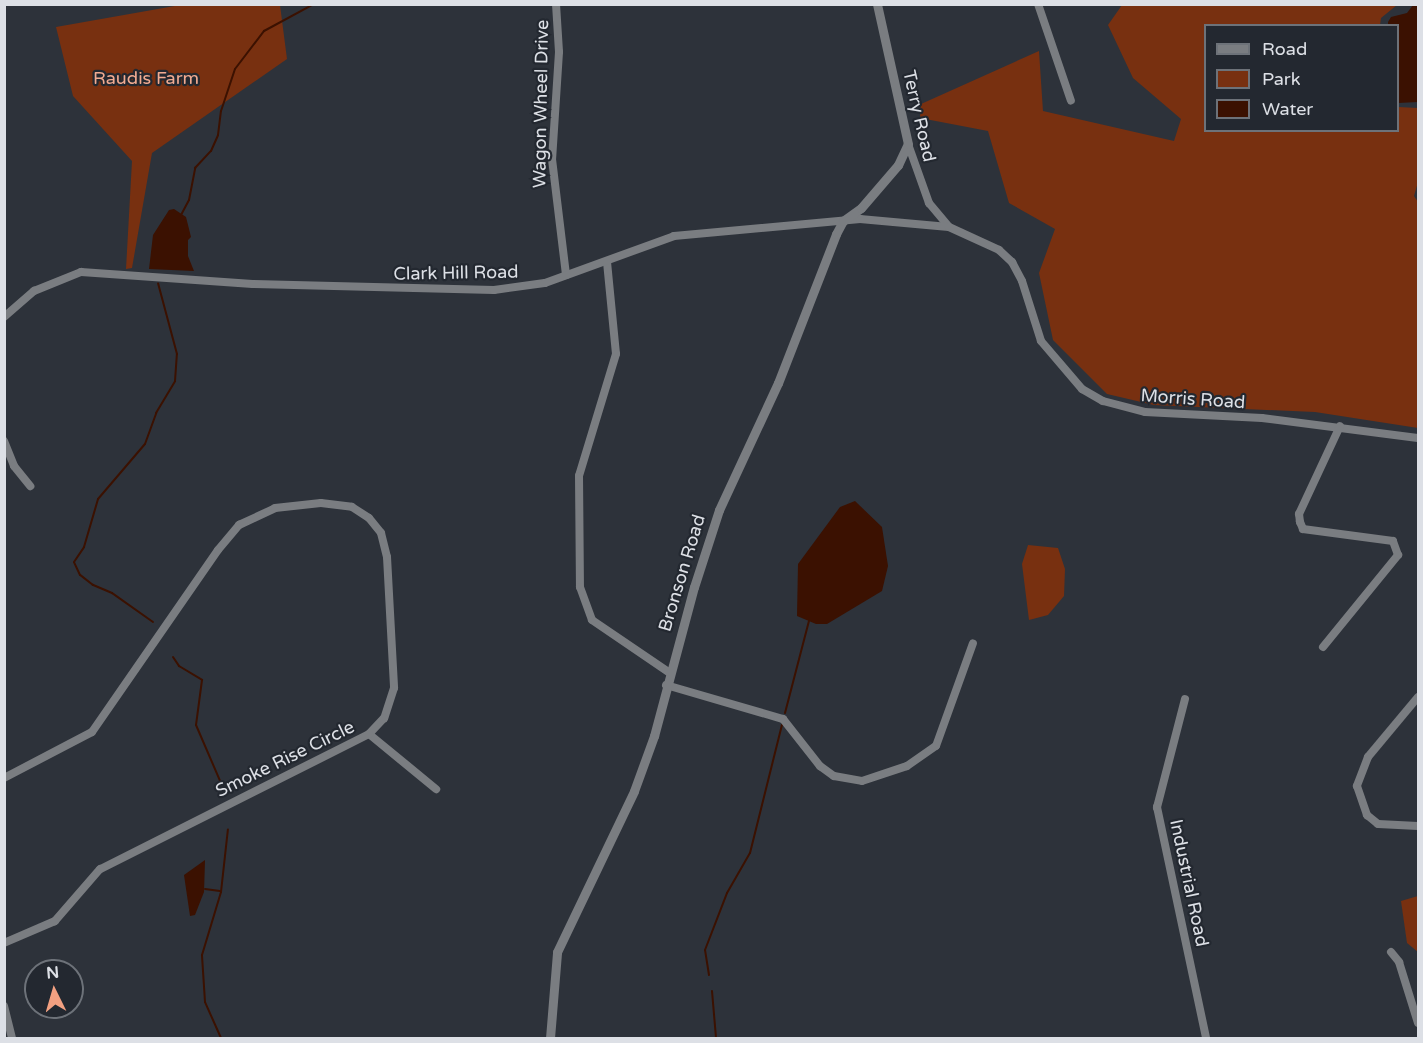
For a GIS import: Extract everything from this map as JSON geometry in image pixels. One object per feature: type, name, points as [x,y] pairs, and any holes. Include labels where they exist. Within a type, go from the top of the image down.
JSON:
[{"type":"street","name":"Wagon Wheel Drive","points":[[556,4],[559,52],[552,159],[566,275]]},
{"type":"street","name":"Terry Road","points":[[877,4],[908,144],[929,203],[949,227]]},
{"type":"street","points":[[1038,4],[1071,101]]},
{"type":"street","name":"Bronson Road","points":[[550,1038],[551,987],[557,952],[634,791],[654,736],[666,685],[719,510],[778,383],[843,221],[893,172],[908,144]]},
{"type":"street","name":"Clark Hill Road","points":[[4,317],[34,291],[81,272],[449,292],[523,287],[566,275],[587,265],[607,262],[674,236],[860,219],[949,227]]},
{"type":"street","name":"Morris Road","points":[[949,227],[999,250],[1012,262],[1023,280],[1041,341],[1082,389],[1103,401],[1145,412],[1340,426],[1419,438]]},
{"type":"street","points":[[607,262],[616,354],[579,476],[580,587],[592,620],[670,673]]},
{"type":"street","points":[[1323,647],[1398,555],[1399,547],[1393,541],[1303,529],[1299,514],[1340,426]]},
{"type":"street","points":[[4,441],[14,466],[30,486]]},
{"type":"street","name":"Smoke Rise Circle","points":[[4,778],[92,732],[235,529],[256,515],[296,504],[352,507],[369,518],[381,533],[387,557],[394,688],[384,718],[369,734],[100,869],[60,917],[4,943]]},
{"type":"street","points":[[666,685],[783,718],[820,766],[834,776],[862,781],[908,766],[936,746],[973,643]]},
{"type":"street","points":[[1419,697],[1368,757],[1357,786],[1367,815],[1378,824],[1419,826]]},
{"type":"street","name":"Industrial Road","points":[[1185,699],[1157,807],[1206,1038]]},
{"type":"street","points":[[369,734],[385,751],[436,789]]},
{"type":"street","points":[[1391,952],[1402,970],[1419,1023]]},
{"type":"street","points":[[4,1006],[12,1038]]},
{"type":"green space","name":"Raudis Farm","points":[[186,4],[280,5],[287,59],[152,153],[132,268],[126,269],[132,161],[73,96],[56,27]]},
{"type":"green space","points":[[1122,5],[1397,5],[1381,18],[1380,24],[1204,24],[1204,132],[1399,132],[1399,107],[1418,108],[1418,182],[1414,196],[1418,202],[1418,428],[1315,412],[1154,405],[1107,394],[1053,340],[1039,273],[1055,229],[1009,203],[988,131],[920,118],[921,104],[1039,51],[1043,111],[1174,141],[1181,119],[1133,78],[1108,25]]},
{"type":"green space","points":[[1028,545],[1058,548],[1065,569],[1064,596],[1048,615],[1029,620],[1022,564]]},
{"type":"green space","points":[[1418,896],[1418,952],[1407,943],[1401,901]]},
{"type":"water","points":[[1413,5],[1418,5],[1418,102],[1399,103],[1399,24],[1388,24],[1388,22],[1391,17],[1407,13]]},
{"type":"water","points":[[174,209],[186,217],[191,237],[188,240],[188,256],[194,271],[149,269],[153,235],[169,210]]},
{"type":"water","points":[[855,501],[882,527],[888,566],[882,591],[827,624],[816,624],[797,616],[798,564],[840,507]]},
{"type":"water","points":[[205,860],[204,892],[195,915],[190,916],[184,875]]},
{"type":"waterway","points":[[181,215],[189,200],[195,168],[211,151],[218,135],[221,111],[235,69],[264,31],[314,4]]},
{"type":"waterway","points":[[153,622],[112,593],[93,585],[80,575],[74,562],[84,547],[98,499],[145,444],[156,413],[175,381],[177,354],[158,283]]},
{"type":"waterway","points":[[785,713],[809,621]]},
{"type":"waterway","points":[[173,657],[179,666],[202,680],[196,725],[221,783]]},
{"type":"waterway","points":[[709,975],[705,950],[727,893],[750,853],[782,725]]},
{"type":"waterway","points":[[221,1038],[205,1002],[202,955],[221,892],[228,829]]},
{"type":"waterway","points":[[205,889],[220,891]]},
{"type":"waterway","points":[[712,991],[716,1038]]}]
